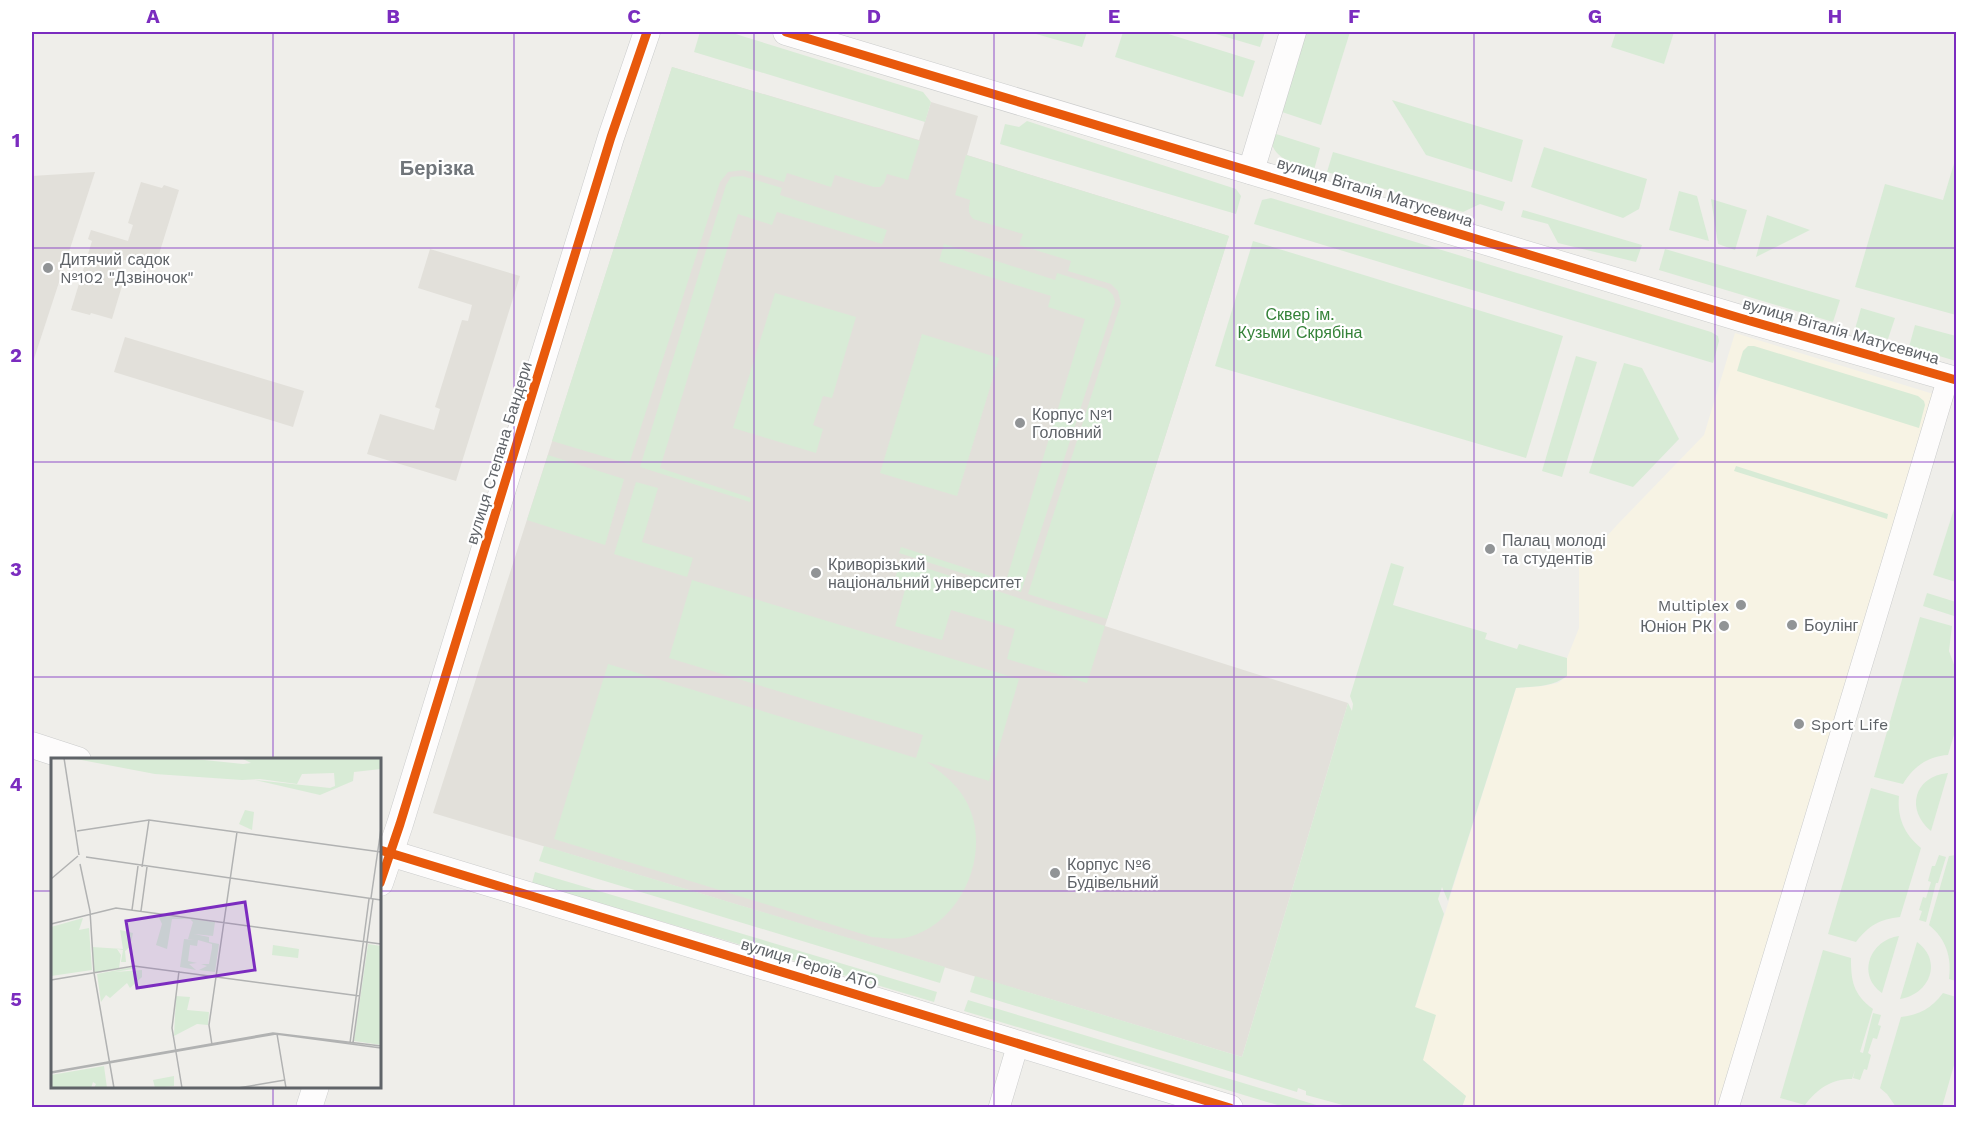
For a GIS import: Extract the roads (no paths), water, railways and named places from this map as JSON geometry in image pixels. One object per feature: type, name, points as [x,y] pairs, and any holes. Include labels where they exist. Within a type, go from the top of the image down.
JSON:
[{"type":"street","name":"вулиця Степана Бандери","points":[[381,877],[385,851],[414,778],[611,137],[647,32]]},
{"type":"street","name":"вулиця Віталія Матусевича","points":[[786,32],[1740,318],[1952,379]]},
{"type":"street","points":[[1251,171],[1293,32]]},
{"type":"street","points":[[1728,1107],[1952,379]]},
{"type":"street","points":[[32,745],[75,758]]},
{"type":"street","name":"вулиця Героїв АТО","points":[[385,851],[1230,1107]]},
{"type":"street","points":[[999,1107],[1018,1044]]},
{"type":"street","points":[[309,1107],[315,1088]]},
{"type":"place","name":"Дитячий садок №102 \"Дзвіночок\"","points":[[48,268]]},
{"type":"place","name":"Корпус №1 Головний","points":[[1020,423]]},
{"type":"place","name":"Палац молоді та студентів","points":[[1490,549]]},
{"type":"place","name":"Криворізький національний університет","points":[[816,573]]},
{"type":"place","name":"Multiplex","points":[[1741,605]]},
{"type":"place","name":"Боулінг","points":[[1792,625]]},
{"type":"place","name":"Юніон РК","points":[[1724,626]]},
{"type":"place","name":"Sport Life","points":[[1799,724]]},
{"type":"place","name":"Корпус №6 Будівельний","points":[[1055,873]]},
{"type":"district","name":"Берізка","points":[[437,168]]},
{"type":"park label","name":"Сквер ім. Кузьми Скрябіна","points":[[1300,323]]}]
